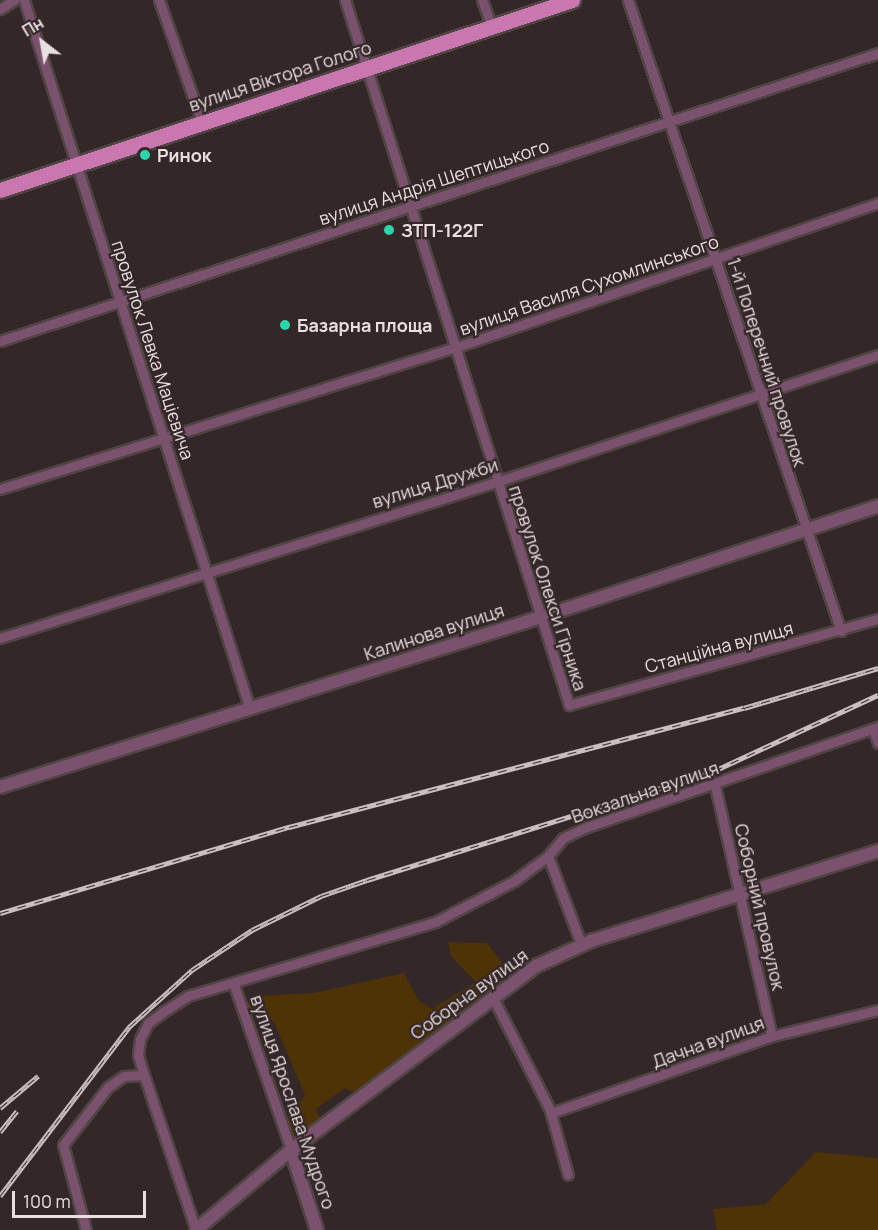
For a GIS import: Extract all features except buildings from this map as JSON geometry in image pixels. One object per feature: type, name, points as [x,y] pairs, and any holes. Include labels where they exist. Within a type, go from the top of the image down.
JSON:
[{"type":"main road","name":"вулиця Віктора Голого","points":[[0,190],[572,0]]},
{"type":"street","points":[[0,9],[14,0]]},
{"type":"street","name":"провулок Левка Мацієвича","points":[[24,0],[74,165],[121,302],[250,710]]},
{"type":"street","points":[[159,0],[202,123]]},
{"type":"street","name":"провулок Олекси Гірника","points":[[345,0],[538,618],[568,705]]},
{"type":"street","points":[[482,0],[492,27]]},
{"type":"street","name":"1-й Поперечний провулок","points":[[628,0],[716,258],[759,394],[841,631]]},
{"type":"street","name":"вулиця Андрія Шептицького","points":[[0,341],[878,52]]},
{"type":"street","name":"вулиця Василя Сухомлинського","points":[[0,489],[454,348],[878,203]]},
{"type":"street","name":"вулиця Дружби","points":[[0,638],[496,482],[878,355]]},
{"type":"street","name":"Калинова вулиця","points":[[0,787],[538,618],[878,506]]},
{"type":"street","name":"Станційна вулиця","points":[[568,705],[878,619]]},
{"type":"street","points":[[876,728],[878,743]]},
{"type":"street","name":"Вокзальна вулиця","points":[[196,1230],[138,1054],[148,1023],[188,996],[234,986],[435,922],[514,881],[548,856],[563,838],[587,827],[715,786],[876,728]]},
{"type":"street","name":"Соборний провулок","points":[[715,786],[742,896],[772,1036]]},
{"type":"street","name":"Соборна вулиця","points":[[196,1230],[291,1150],[492,996],[536,966],[581,944],[742,896],[878,851]]},
{"type":"street","points":[[548,856],[581,944]]},
{"type":"street","name":"вулиця Ярослава Мудрого","points":[[234,986],[317,1230]]},
{"type":"street","points":[[492,996],[551,1113],[568,1175]]},
{"type":"street","name":"Дачна вулиця","points":[[551,1113],[772,1036],[878,1010]]},
{"type":"street","points":[[87,1230],[63,1145],[108,1087],[124,1076],[144,1075]]},
{"type":"shaded area","points":[[448,942],[487,943],[505,967],[501,981],[354,1092],[345,1088],[316,1109],[320,1118],[300,1135],[292,1136],[285,1120],[305,1095],[274,1022],[264,1014],[249,1013],[248,1003],[260,996],[314,993],[404,973],[418,1000],[432,1009],[476,982],[451,956]]},
{"type":"shaded area","points":[[816,1152],[878,1158],[878,1230],[717,1230],[713,1209],[766,1204]]},
{"type":"railway","points":[[0,913],[289,827],[744,708],[878,668]]},
{"type":"railway","points":[[0,1196],[129,1027],[192,970],[252,930],[321,896],[367,880],[714,771],[878,695]]},
{"type":"railway","points":[[0,1108],[38,1076]]},
{"type":"railway","points":[[0,1132],[17,1111]]},
{"type":"place","name":"Ринок","points":[[145,155]]},
{"type":"place","name":"ЗТП-122Г","points":[[389,230]]},
{"type":"place","name":"Базарна площа","points":[[285,325]]}]
